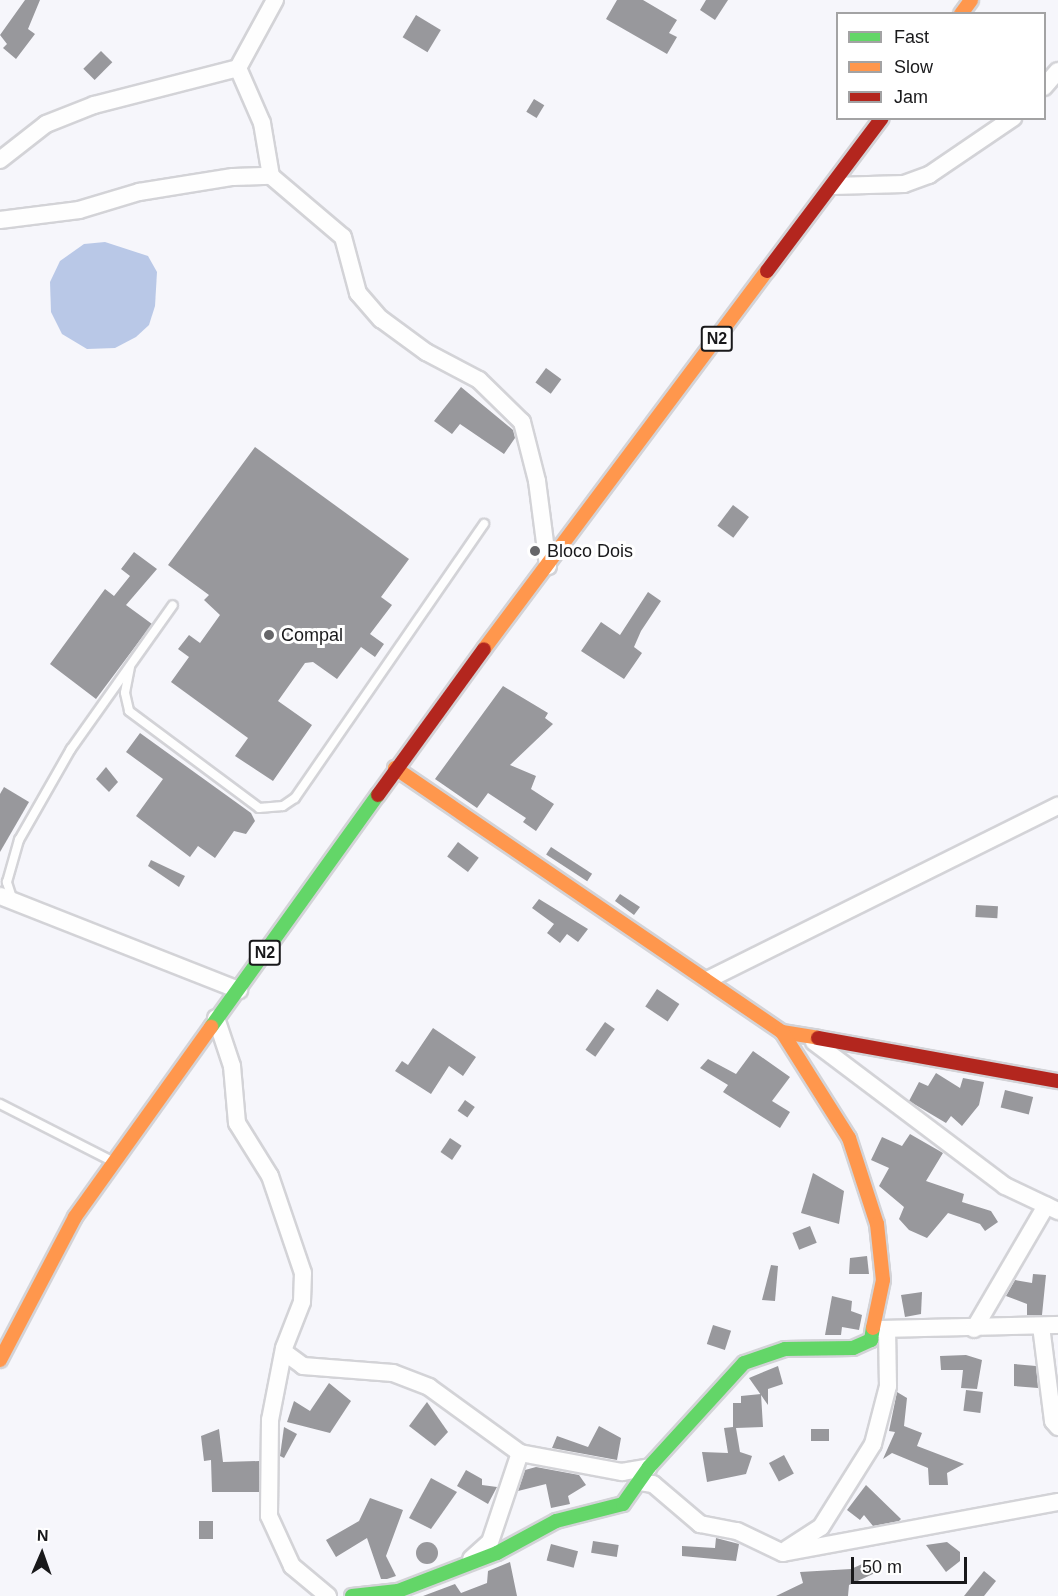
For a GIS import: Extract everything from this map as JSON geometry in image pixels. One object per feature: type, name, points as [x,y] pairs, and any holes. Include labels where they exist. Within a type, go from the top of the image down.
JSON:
[{"type":"street","points":[[0,160],[46,124],[94,105],[238,68],[275,0]]},
{"type":"street","points":[[238,68],[262,123],[271,176],[343,237],[358,293],[381,320],[426,352],[479,380],[522,422],[537,481],[548,566]]},
{"type":"street","points":[[1046,85],[1058,71]]},
{"type":"street","name":"N2","points":[[0,1360],[75,1217],[113,1162],[216,1018],[239,990],[395,768],[881,120]]},
{"type":"street","points":[[833,186],[904,184],[929,175],[1010,120]]},
{"type":"street","points":[[0,220],[79,210],[146,191],[271,176]]},
{"type":"street","points":[[395,768],[709,979],[782,1032],[814,1042],[1058,1081]]},
{"type":"street","points":[[709,979],[1058,806]]},
{"type":"street","points":[[7,899],[239,990]]},
{"type":"street","points":[[216,1018],[232,1066],[237,1123],[270,1176],[303,1273],[302,1302],[284,1352],[270,1420],[269,1516],[292,1566],[328,1596]]},
{"type":"street","points":[[782,1032],[849,1138],[877,1224],[884,1255],[882,1330],[888,1386],[873,1444],[821,1527],[783,1552]]},
{"type":"street","points":[[814,1042],[1005,1186],[1052,1208],[974,1329]]},
{"type":"street","points":[[352,1596],[398,1591],[506,1549],[556,1521],[617,1507],[640,1482],[649,1467],[744,1363],[786,1349],[862,1346],[882,1330],[1050,1325],[1053,1421],[1058,1427]]},
{"type":"street","points":[[284,1352],[303,1366],[393,1373],[429,1387],[519,1453],[622,1472],[649,1467]]},
{"type":"street","points":[[460,1566],[490,1542],[519,1453]]},
{"type":"street","points":[[640,1482],[653,1484],[700,1524],[737,1531],[783,1552],[1058,1502]]},
{"type":"lane","points":[[130,666],[125,693],[129,711],[259,808],[283,806],[295,798],[483,524]]},
{"type":"lane","points":[[7,899],[7,882],[19,840],[71,750],[173,605]]},
{"type":"lane","points":[[0,1104],[113,1162]]},
{"type":"water","points":[[105,242],[148,256],[157,272],[155,306],[149,325],[136,337],[115,348],[87,349],[62,334],[51,312],[50,282],[60,261],[84,244]]},
{"type":"building","points":[[25,0],[40,0],[28,29],[35,34],[16,59],[3,48],[7,44],[0,35]]},
{"type":"building","points":[[617,0],[643,0],[677,20],[669,33],[677,37],[667,54],[606,19]]},
{"type":"building","points":[[706,0],[728,0],[715,20],[700,10]]},
{"type":"building","points":[[416,15],[441,30],[427,52],[403,37]]},
{"type":"building","points":[[101,51],[112,62],[95,80],[83,69]]},
{"type":"building","points":[[534,99],[544,105],[537,118],[526,112]]},
{"type":"building","points":[[546,368],[561,379],[551,394],[535,383]]},
{"type":"building","points":[[461,387],[513,430],[515,438],[504,454],[460,424],[452,434],[434,421]]},
{"type":"building","name":"Compal","points":[[255,447],[409,559],[381,597],[392,605],[370,634],[384,644],[375,657],[361,647],[337,679],[313,662],[305,663],[278,701],[312,725],[273,781],[235,756],[248,738],[171,682],[189,657],[178,649],[189,635],[200,643],[220,615],[204,600],[209,595],[168,565]]},
{"type":"building","points":[[733,505],[749,517],[733,538],[717,526]]},
{"type":"building","points":[[134,552],[157,569],[126,605],[152,624],[96,699],[50,664],[105,589],[114,596],[130,576],[121,569]]},
{"type":"building","points":[[648,592],[661,601],[641,631],[634,647],[642,653],[624,679],[581,651],[601,622],[620,635]]},
{"type":"building","points":[[503,686],[548,713],[545,718],[553,724],[510,765],[536,776],[531,789],[554,804],[536,831],[523,822],[526,818],[488,793],[477,808],[435,779]]},
{"type":"building","points":[[140,733],[251,813],[255,821],[246,834],[234,831],[215,858],[198,846],[190,857],[136,816],[163,779],[126,752]]},
{"type":"building","points":[[106,767],[118,782],[109,792],[96,779]]},
{"type":"building","points":[[4,787],[29,802],[0,852],[0,794]]},
{"type":"building","points":[[458,842],[479,858],[468,872],[447,856]]},
{"type":"building","points":[[551,847],[592,874],[587,881],[546,855]]},
{"type":"building","points":[[151,860],[185,876],[179,887],[148,866]]},
{"type":"building","points":[[620,894],[640,907],[634,915],[615,901]]},
{"type":"building","points":[[539,899],[588,929],[578,942],[567,934],[560,943],[547,933],[554,924],[532,908]]},
{"type":"building","points":[[976,905],[998,906],[997,918],[975,917]]},
{"type":"building","points":[[657,989],[679,1004],[668,1022],[645,1006]]},
{"type":"building","points":[[605,1022],[615,1029],[595,1057],[585,1050]]},
{"type":"building","points":[[433,1028],[476,1057],[463,1076],[449,1066],[431,1094],[395,1071],[402,1061],[408,1065]]},
{"type":"building","points":[[753,1051],[790,1077],[772,1101],[790,1112],[780,1128],[723,1092],[728,1085],[700,1068],[708,1059],[736,1074]]},
{"type":"building","points":[[936,1073],[960,1088],[963,1078],[984,1082],[979,1105],[962,1126],[951,1116],[946,1123],[909,1101],[919,1082],[928,1086]]},
{"type":"building","points":[[1005,1090],[1033,1097],[1029,1114],[1001,1107]]},
{"type":"building","points":[[465,1100],[475,1107],[467,1118],[458,1111]]},
{"type":"building","points":[[910,1134],[943,1153],[926,1181],[964,1194],[962,1202],[991,1211],[998,1222],[985,1231],[980,1224],[948,1213],[927,1238],[909,1230],[899,1219],[904,1207],[879,1186],[889,1168],[871,1160],[882,1137],[902,1146]]},
{"type":"building","points":[[450,1138],[462,1146],[452,1160],[440,1152]]},
{"type":"building","points":[[813,1173],[844,1191],[839,1224],[801,1213]]},
{"type":"building","points":[[810,1226],[817,1243],[799,1250],[792,1233]]},
{"type":"building","points":[[867,1256],[869,1274],[849,1274],[850,1258]]},
{"type":"building","points":[[771,1265],[778,1266],[775,1301],[762,1300]]},
{"type":"building","points":[[1033,1274],[1046,1275],[1042,1315],[1027,1315],[1027,1304],[1006,1296],[1015,1280],[1032,1283]]},
{"type":"building","points":[[922,1292],[921,1314],[905,1317],[901,1295]]},
{"type":"building","points":[[832,1296],[852,1301],[851,1311],[862,1315],[859,1330],[842,1327],[841,1335],[825,1335]]},
{"type":"building","points":[[713,1325],[731,1331],[725,1350],[707,1344]]},
{"type":"building","points":[[966,1355],[982,1360],[977,1389],[961,1388],[963,1370],[941,1370],[940,1356]]},
{"type":"building","points":[[1014,1364],[1036,1366],[1038,1388],[1014,1386]]},
{"type":"building","points":[[778,1366],[783,1384],[768,1389],[768,1405],[749,1378]]},
{"type":"building","points":[[329,1383],[351,1401],[330,1433],[287,1422],[294,1401],[310,1411]]},
{"type":"building","points":[[966,1390],[983,1392],[980,1413],[963,1411]]},
{"type":"building","points":[[897,1392],[907,1398],[904,1426],[922,1433],[917,1446],[964,1464],[947,1473],[948,1485],[929,1485],[928,1468],[892,1453],[883,1459],[895,1432],[889,1431]]},
{"type":"building","points":[[761,1394],[763,1427],[736,1428],[740,1452],[752,1456],[746,1474],[707,1482],[702,1452],[728,1453],[724,1428],[733,1427],[733,1403],[741,1403],[741,1396]]},
{"type":"building","points":[[427,1402],[448,1432],[435,1446],[409,1426]]},
{"type":"building","points":[[599,1426],[621,1438],[617,1460],[552,1448],[557,1436],[588,1447]]},
{"type":"building","points":[[284,1427],[297,1434],[284,1458],[280,1456]]},
{"type":"building","points":[[219,1429],[223,1462],[259,1461],[259,1492],[212,1492],[211,1460],[204,1461],[201,1436]]},
{"type":"building","points":[[811,1429],[829,1429],[829,1441],[811,1441]]},
{"type":"building","points":[[784,1455],[794,1474],[779,1482],[769,1463]]},
{"type":"building","points":[[536,1467],[579,1475],[586,1485],[568,1496],[570,1504],[551,1508],[546,1484],[518,1491],[525,1470]]},
{"type":"building","points":[[466,1470],[482,1479],[482,1485],[497,1487],[488,1504],[457,1486]]},
{"type":"building","points":[[431,1478],[457,1492],[431,1529],[409,1518]]},
{"type":"building","points":[[866,1485],[901,1519],[899,1521],[873,1526],[864,1515],[860,1520],[847,1510]]},
{"type":"building","points":[[370,1498],[403,1510],[386,1556],[396,1576],[387,1579],[381,1579],[367,1538],[336,1557],[326,1540],[359,1521]]},
{"type":"building","points":[[199,1521],[213,1521],[213,1539],[199,1539]]},
{"type":"building","points":[[716,1538],[739,1544],[736,1561],[682,1556],[682,1546],[715,1548]]},
{"type":"building","points":[[593,1541],[619,1545],[617,1557],[591,1553]]},
{"type":"building","points":[[427,1542],[435,1545],[438,1553],[435,1561],[427,1564],[419,1561],[416,1553],[419,1545]]},
{"type":"building","points":[[947,1542],[960,1552],[960,1561],[946,1572],[926,1545]]},
{"type":"building","points":[[551,1544],[578,1551],[574,1568],[547,1560]]},
{"type":"building","points":[[869,1561],[875,1573],[849,1585],[848,1596],[776,1596],[803,1583],[800,1572],[851,1569]]},
{"type":"building","points":[[510,1562],[517,1596],[423,1596],[455,1584],[461,1593],[487,1583],[488,1571]]},
{"type":"building","points":[[984,1571],[996,1581],[984,1596],[964,1596]]},
{"type":"traffic: fast","points":[[211,1027],[378,795]]},
{"type":"traffic: fast","points":[[352,1596],[398,1591],[497,1553],[556,1521],[623,1504],[649,1467],[744,1363],[785,1349],[853,1348],[871,1340],[873,1328]]},
{"type":"traffic: slow","points":[[962,12],[971,0]]},
{"type":"traffic: slow","points":[[484,649],[767,271]]},
{"type":"traffic: slow","points":[[395,768],[782,1032],[818,1038]]},
{"type":"traffic: slow","points":[[0,1360],[75,1217],[211,1027]]},
{"type":"traffic: slow","points":[[782,1032],[849,1138],[877,1224],[883,1280],[873,1328]]},
{"type":"traffic: jam","points":[[767,271],[880,120]]},
{"type":"traffic: jam","points":[[378,795],[484,649]]},
{"type":"traffic: jam","points":[[818,1038],[1058,1081]]},
{"type":"place","name":"Bloco Dois","points":[[535,551]]},
{"type":"place","name":"Compal","points":[[269,635]]}]
